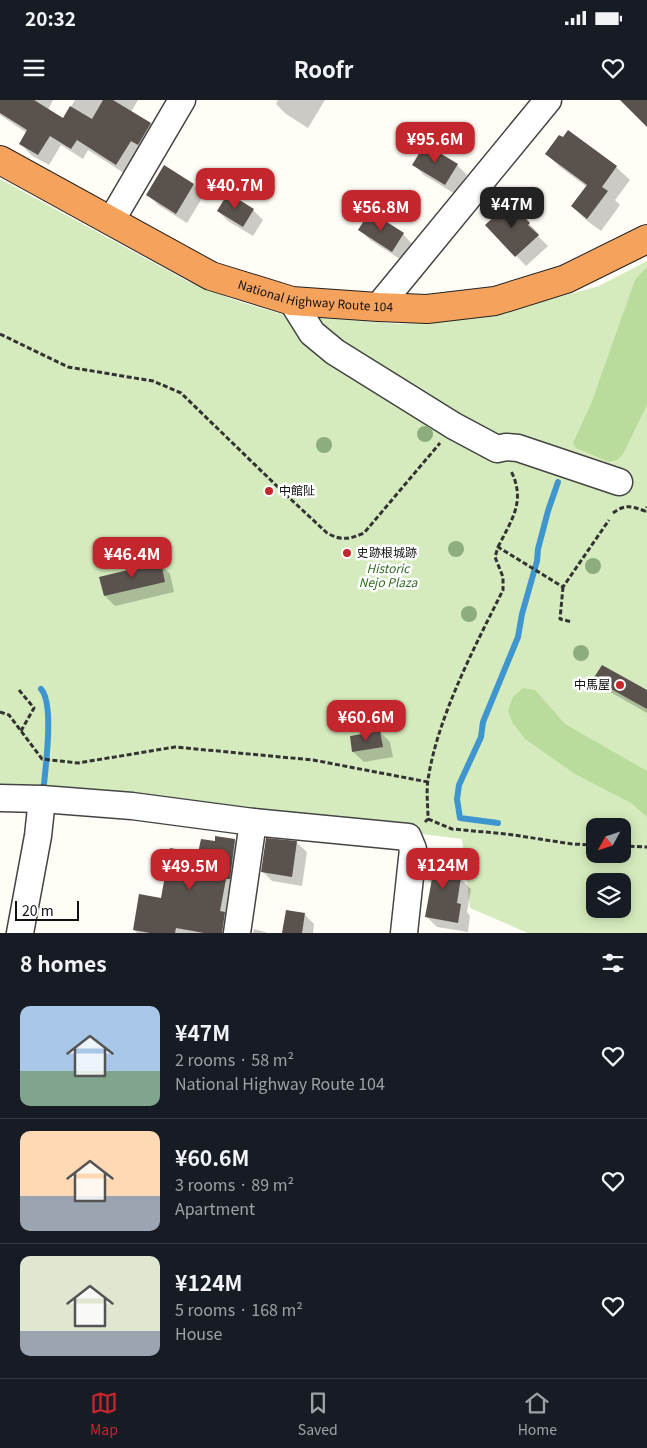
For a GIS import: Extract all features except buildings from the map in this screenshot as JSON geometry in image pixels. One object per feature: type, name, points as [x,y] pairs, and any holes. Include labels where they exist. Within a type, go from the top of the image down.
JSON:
[{"type":"highway","name":"National Highway Route 104","points":[[0,160],[211,276],[292,300],[428,309],[495,301],[566,279],[647,239]]},
{"type":"street","points":[[111,222],[182,100]]},
{"type":"street","points":[[378,307],[548,100]]},
{"type":"street","points":[[292,300],[312,333],[335,352],[454,426],[497,449],[518,448],[619,482]]},
{"type":"street","points":[[0,798],[42,799],[132,806],[253,822],[408,837],[413,848],[404,933]]},
{"type":"street","points":[[20,933],[38,836],[42,799]]},
{"type":"street","points":[[237,933],[253,822]]},
{"type":"path","points":[[0,334],[68,367],[152,381],[181,393],[282,491],[336,538],[351,539],[364,533],[454,426]]},
{"type":"path","points":[[408,837],[428,819],[428,782],[434,753],[463,673],[503,590],[503,578],[495,557],[518,502],[517,485],[512,472],[497,449]]},
{"type":"path","points":[[613,513],[620,507],[632,506],[645,511],[647,507]]},
{"type":"path","points":[[572,622],[560,619],[563,587],[609,520]]},
{"type":"path","points":[[498,547],[563,587]]},
{"type":"path","points":[[19,690],[34,708],[22,731]]},
{"type":"path","points":[[0,712],[9,715],[42,759],[78,763],[184,747],[313,760],[428,782]]},
{"type":"path","points":[[428,819],[452,829],[586,845]]},
{"type":"path","points":[[631,846],[647,847]]},
{"type":"green space","name":"Historic Nejo Plaza","points":[[0,179],[187,281],[234,300],[285,315],[399,324],[449,321],[530,305],[599,286],[647,261],[647,933],[528,933],[470,908],[462,839],[0,791]]},
{"type":"green space","points":[[647,267],[647,405],[623,454],[617,460],[609,462],[576,448],[573,443],[591,404],[635,280]]},
{"type":"green space","points":[[523,688],[535,690],[565,724],[647,771],[647,817],[631,803],[575,774],[525,739],[512,722],[508,710],[513,697]]},
{"type":"waterway","points":[[498,823],[460,818],[457,799],[459,785],[481,737],[483,722],[518,637],[522,614],[537,561],[538,549],[558,482]]},
{"type":"waterway","points":[[41,689],[45,696],[48,720],[44,784]]},
{"type":"place","name":"中館阯","points":[[269,491]]},
{"type":"place","name":"史跡根城跡","points":[[347,553]]},
{"type":"place","name":"中馬屋","points":[[620,685]]}]
